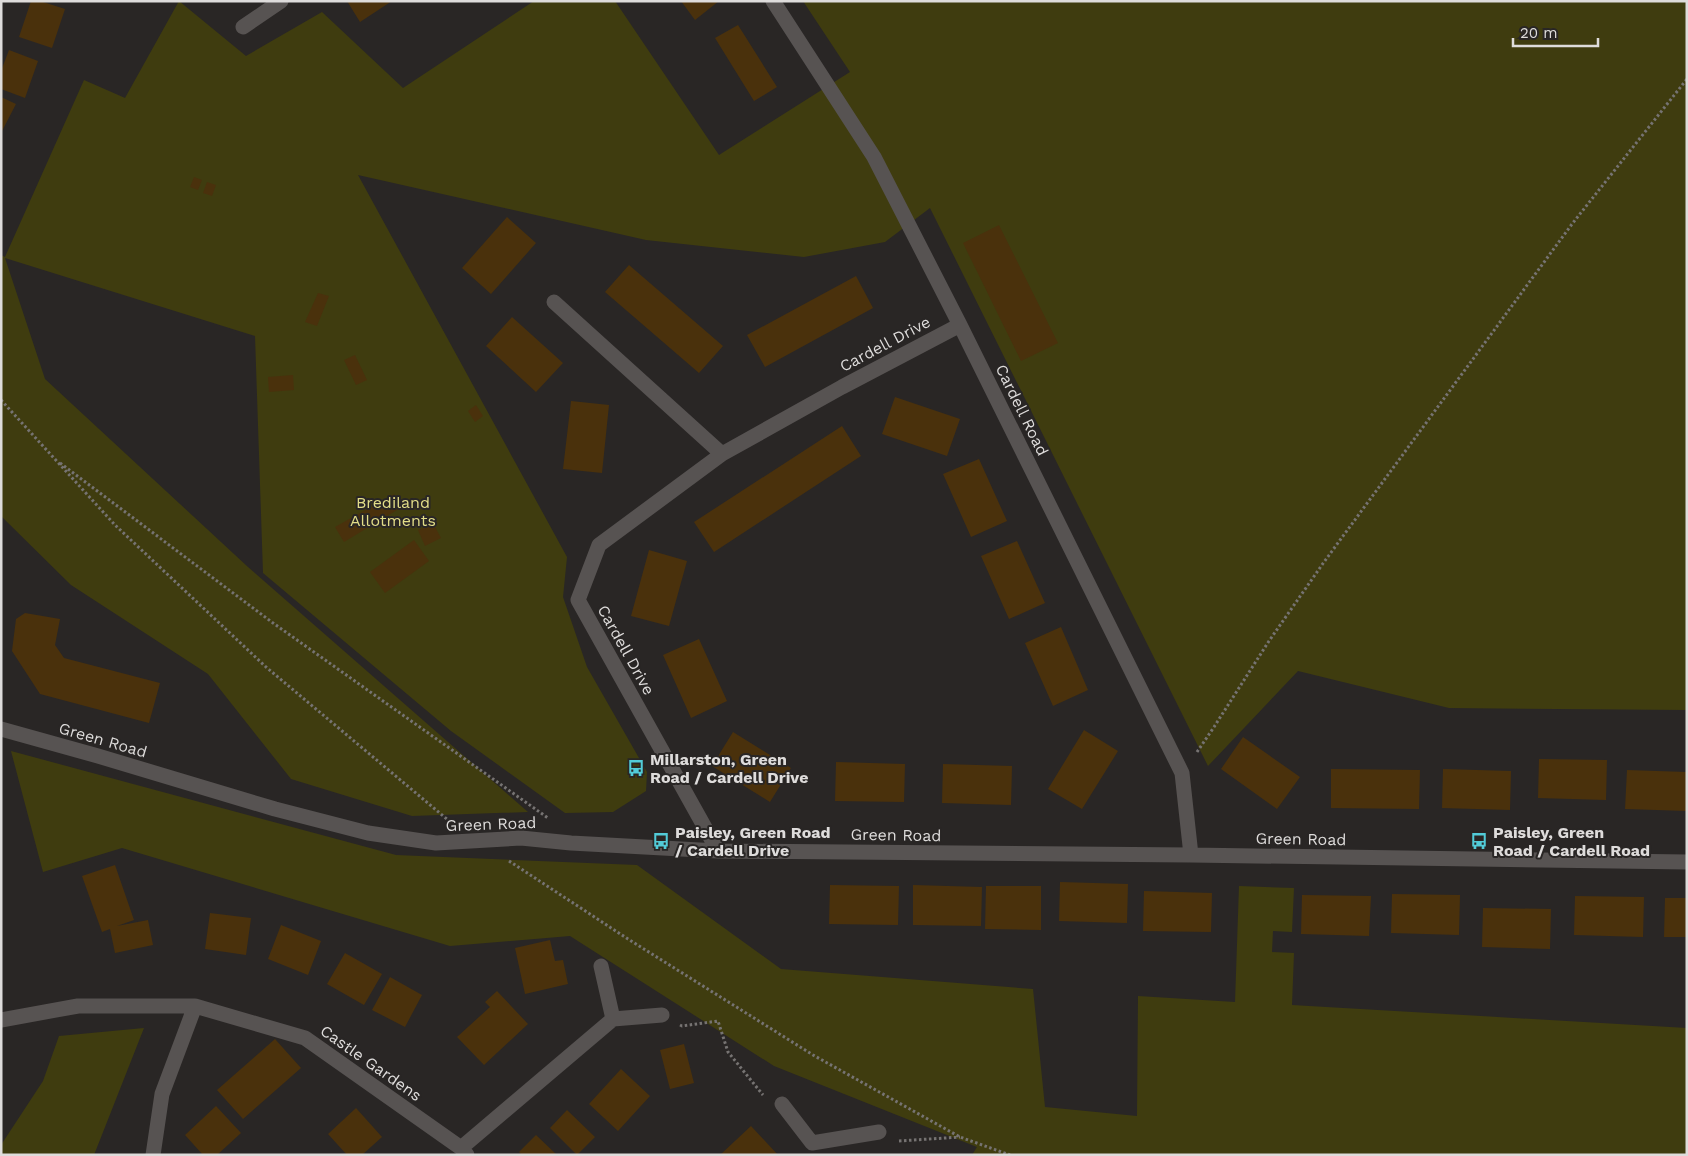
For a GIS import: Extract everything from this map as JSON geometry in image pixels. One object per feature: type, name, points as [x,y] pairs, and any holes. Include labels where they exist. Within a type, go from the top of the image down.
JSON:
[{"type":"street","points":[[243,27],[282,1]]},
{"type":"street","name":"Cardell Road","points":[[773,1],[874,157],[960,325],[1182,773],[1191,855]]},
{"type":"street","points":[[554,302],[722,454]]},
{"type":"street","name":"Cardell Drive","points":[[718,851],[578,600],[598,544],[722,454],[842,387],[960,325]]},
{"type":"street","name":"Green Road","points":[[1,729],[275,809],[368,832],[436,843],[521,838],[718,851],[1687,862]]},
{"type":"street","points":[[601,966],[613,1019],[662,1015]]},
{"type":"street","name":"Castle Gardens","points":[[1,1020],[78,1006],[195,1006],[304,1038],[464,1151],[613,1019]]},
{"type":"street","points":[[153,1155],[162,1094],[195,1006]]},
{"type":"street","points":[[782,1104],[810,1149],[879,1132]]},
{"type":"path","points":[[1182,773],[1269,641],[1324,562],[1572,224],[1687,79]]},
{"type":"path","points":[[1,400],[115,524],[266,667],[454,825]]},
{"type":"path","points":[[52,457],[273,623],[550,819],[571,842]]},
{"type":"path","points":[[504,858],[628,939],[813,1055],[960,1137],[1010,1155]]},
{"type":"path","points":[[662,1015],[682,1026],[718,1021],[728,1052],[776,1111],[782,1104]]},
{"type":"path","points":[[879,1132],[890,1141],[960,1137]]},
{"type":"green space","name":"Brediland Allotments","points":[[179,1],[246,56],[322,12],[403,88],[534,1],[615,1],[719,155],[850,72],[803,1],[1687,1],[1687,710],[1449,708],[1298,671],[1208,766],[930,208],[885,242],[804,257],[646,240],[358,175],[567,557],[563,597],[587,667],[647,772],[646,791],[613,812],[565,813],[451,731],[263,573],[255,336],[5,258],[45,379],[248,567],[528,812],[412,816],[291,779],[208,674],[71,585],[1,516],[1,255],[5,257],[84,80],[125,98]]},
{"type":"green space","points":[[11,751],[396,855],[637,865],[781,969],[1033,989],[1045,1107],[1137,1116],[1138,996],[1235,1002],[1239,886],[1294,888],[1292,932],[1273,931],[1272,952],[1294,953],[1292,1005],[1687,1028],[1687,1155],[972,1155],[977,1147],[774,1066],[570,936],[450,946],[122,848],[43,872]]},
{"type":"green space","points":[[144,1028],[94,1155],[1,1155],[1,1145],[43,1081],[59,1036]]},
{"type":"building","points":[[31,1],[40,1],[65,9],[52,48],[19,37]]},
{"type":"building","points":[[347,1],[392,1],[360,22]]},
{"type":"building","points":[[681,1],[719,1],[695,20]]},
{"type":"building","points":[[738,25],[777,87],[754,101],[715,38]]},
{"type":"building","points":[[9,50],[38,61],[25,98],[1,89],[1,71]]},
{"type":"building","points":[[1,97],[16,104],[1,133]]},
{"type":"building","points":[[194,177],[202,180],[198,190],[190,187]]},
{"type":"building","points":[[207,182],[216,185],[212,196],[203,193]]},
{"type":"building","points":[[507,217],[536,243],[491,294],[462,268]]},
{"type":"building","points":[[999,225],[1058,343],[1021,361],[963,243]]},
{"type":"building","points":[[629,265],[723,346],[699,373],[605,292]]},
{"type":"building","points":[[856,276],[873,308],[765,367],[747,335]]},
{"type":"building","points":[[318,293],[329,296],[317,326],[305,322]]},
{"type":"building","points":[[512,317],[563,363],[536,392],[486,346]]},
{"type":"building","points":[[355,355],[367,380],[356,385],[344,360]]},
{"type":"building","points":[[293,375],[294,390],[269,392],[268,377]]},
{"type":"building","points":[[895,397],[960,419],[947,456],[882,434]]},
{"type":"building","points":[[571,401],[609,405],[602,473],[563,469]]},
{"type":"building","points":[[476,405],[483,416],[475,422],[468,411]]},
{"type":"building","points":[[842,426],[861,456],[714,552],[694,522]]},
{"type":"building","points":[[979,459],[1007,521],[971,537],[943,474]]},
{"type":"building","points":[[394,494],[402,507],[344,542],[335,527]]},
{"type":"building","points":[[433,523],[441,538],[425,546],[418,530]]},
{"type":"building","points":[[414,540],[429,561],[385,593],[370,572]]},
{"type":"building","points":[[1017,541],[1045,603],[1009,619],[981,556]]},
{"type":"building","points":[[649,550],[687,561],[669,626],[631,616]]},
{"type":"building","points":[[25,613],[60,619],[55,645],[64,658],[160,683],[149,723],[40,694],[12,651],[16,619]]},
{"type":"building","points":[[1061,627],[1088,690],[1053,706],[1025,643]]},
{"type":"building","points":[[699,639],[727,701],[691,718],[663,655]]},
{"type":"building","points":[[1084,730],[1118,751],[1082,809],[1048,789]]},
{"type":"building","points":[[733,732],[791,768],[770,802],[712,766]]},
{"type":"building","points":[[1243,737],[1300,777],[1277,809],[1221,769]]},
{"type":"building","points":[[1539,759],[1607,760],[1606,800],[1538,798]]},
{"type":"building","points":[[836,762],[905,764],[904,802],[835,801]]},
{"type":"building","points":[[943,764],[1012,766],[1011,805],[942,803]]},
{"type":"building","points":[[1331,769],[1420,770],[1419,809],[1331,808]]},
{"type":"building","points":[[1443,769],[1511,771],[1510,810],[1442,808]]},
{"type":"building","points":[[1627,770],[1687,772],[1687,811],[1625,809]]},
{"type":"building","points":[[115,865],[134,920],[117,926],[148,920],[153,945],[115,953],[110,929],[102,932],[82,876]]},
{"type":"building","points":[[1060,882],[1128,884],[1127,923],[1059,921]]},
{"type":"building","points":[[830,885],[899,886],[898,925],[829,924]]},
{"type":"building","points":[[913,885],[982,887],[981,926],[913,925]]},
{"type":"building","points":[[986,886],[1041,886],[1041,930],[985,929]]},
{"type":"building","points":[[1144,891],[1212,893],[1211,932],[1143,931]]},
{"type":"building","points":[[1392,894],[1460,895],[1459,935],[1391,933]]},
{"type":"building","points":[[1302,895],[1371,896],[1369,936],[1301,934]]},
{"type":"building","points":[[1575,896],[1644,897],[1643,937],[1574,935]]},
{"type":"building","points":[[1665,898],[1687,898],[1687,937],[1664,937]]},
{"type":"building","points":[[1483,908],[1551,909],[1550,949],[1482,947]]},
{"type":"building","points":[[210,913],[251,918],[246,955],[205,949]]},
{"type":"building","points":[[281,925],[321,941],[308,975],[268,959]]},
{"type":"building","points":[[550,940],[555,961],[563,960],[568,984],[525,994],[515,948]]},
{"type":"building","points":[[345,953],[382,974],[364,1005],[327,984]]},
{"type":"building","points":[[390,977],[422,995],[405,1027],[372,1010]]},
{"type":"building","points":[[497,991],[528,1024],[484,1065],[457,1037],[490,1007],[485,1002]]},
{"type":"building","points":[[275,1039],[301,1068],[243,1119],[217,1090]]},
{"type":"building","points":[[684,1044],[694,1083],[670,1089],[660,1050]]},
{"type":"building","points":[[621,1069],[650,1096],[618,1131],[589,1104]]},
{"type":"building","points":[[216,1106],[241,1133],[217,1155],[203,1155],[185,1135]]},
{"type":"building","points":[[356,1108],[382,1137],[362,1155],[347,1155],[328,1134]]},
{"type":"building","points":[[567,1110],[595,1137],[577,1155],[550,1128]]},
{"type":"building","points":[[751,1126],[778,1155],[720,1155]]},
{"type":"building","points":[[536,1135],[557,1155],[522,1155],[519,1152]]},
{"type":"place","name":"Millarston, Green Road / Cardell Drive","points":[[636,768]]},
{"type":"place","name":"Paisley, Green Road / Cardell Drive","points":[[661,841]]},
{"type":"place","name":"Paisley, Green Road / Cardell Road","points":[[1479,841]]}]
